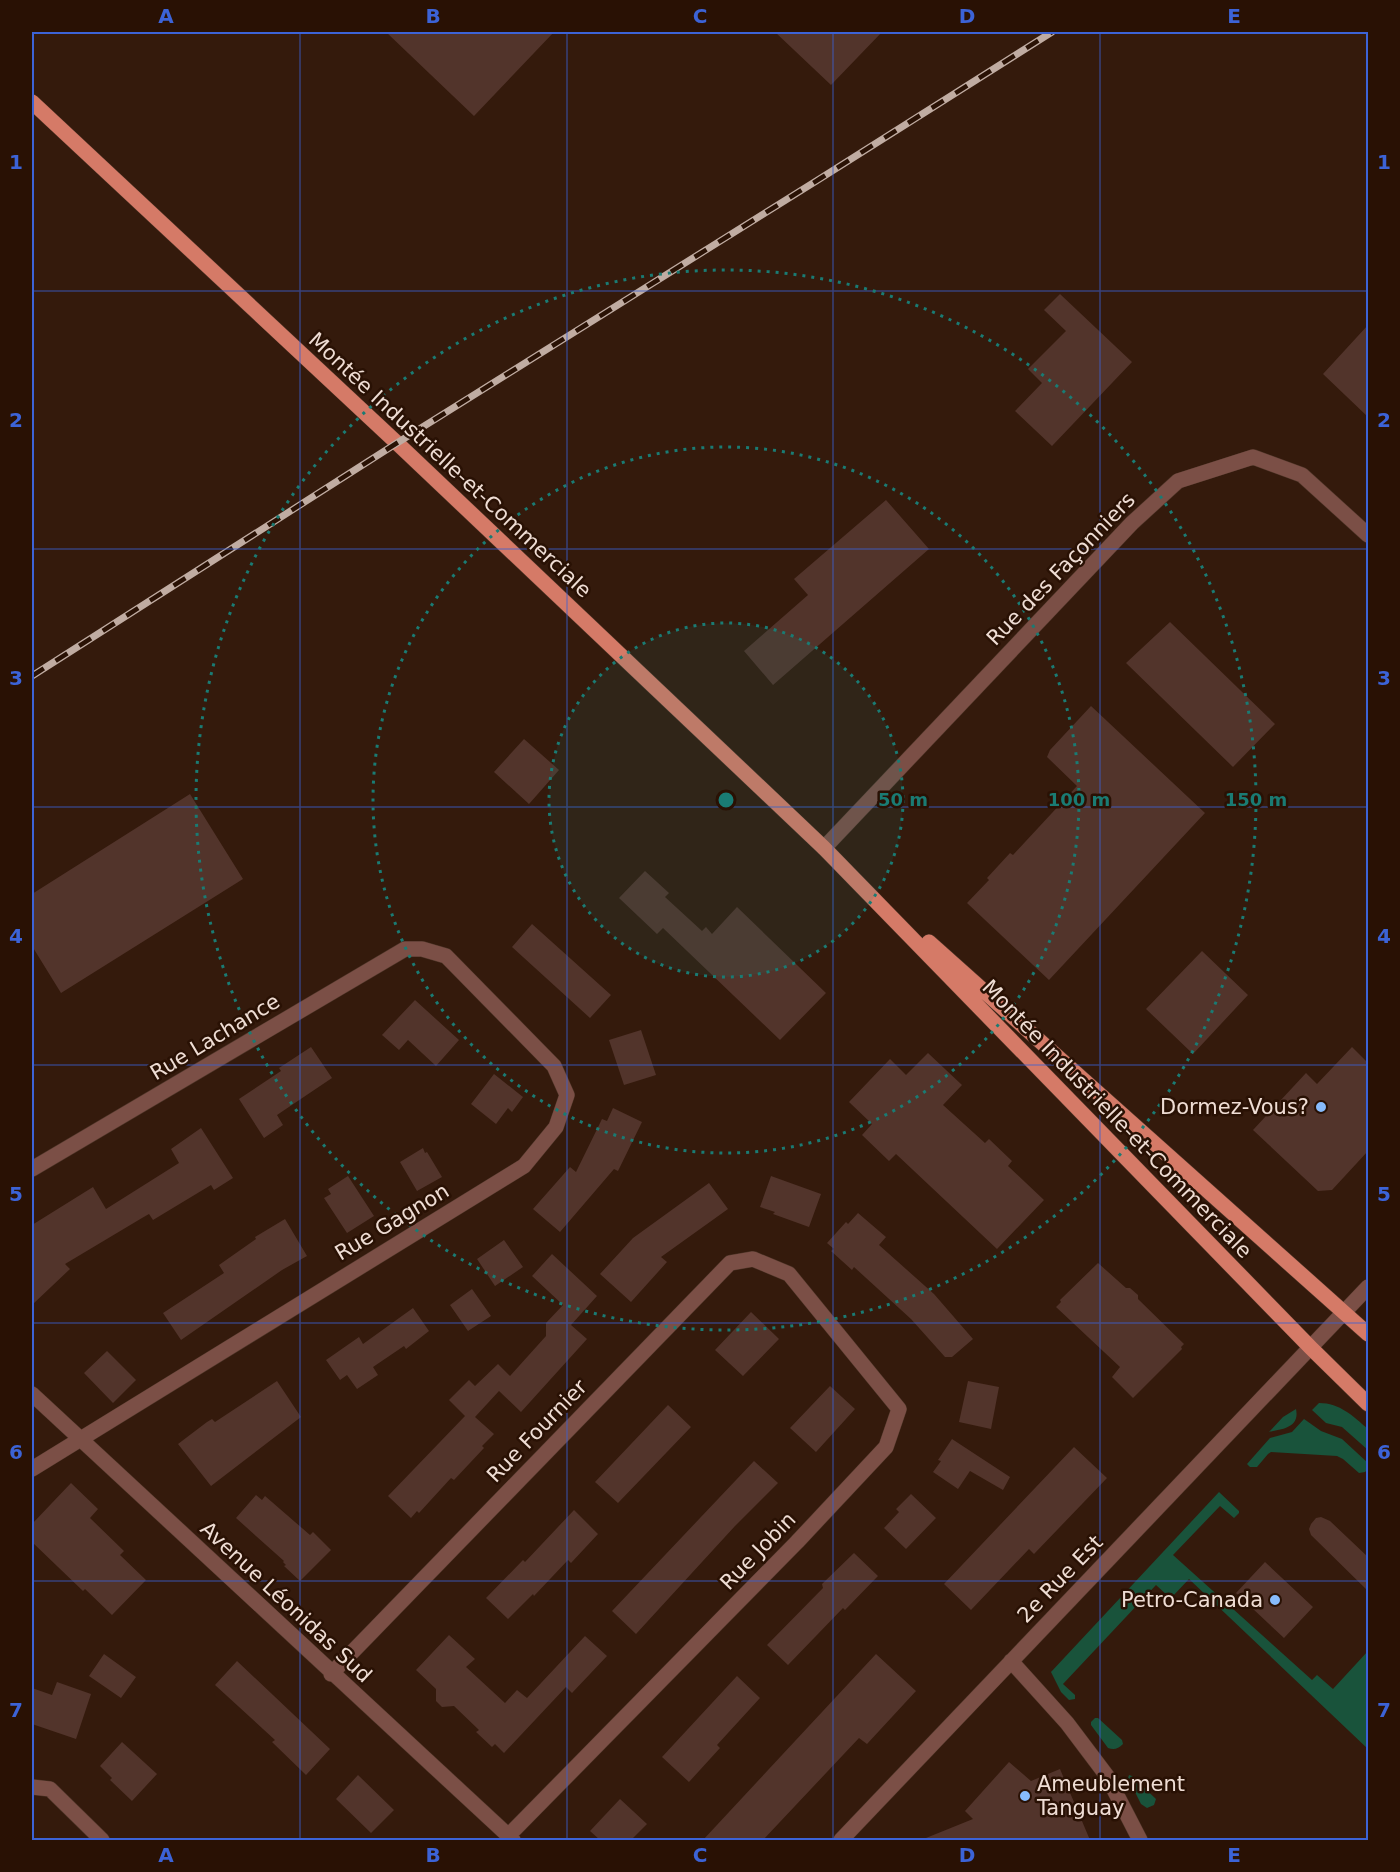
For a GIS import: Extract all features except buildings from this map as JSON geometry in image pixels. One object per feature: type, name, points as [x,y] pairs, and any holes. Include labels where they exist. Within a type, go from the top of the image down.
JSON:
[{"type":"main road","name":"Montée Industrielle-et-Commerciale","points":[[32,102],[423,467],[824,848],[1368,1404]]},
{"type":"main road","name":"Montée Industrielle-et-Commerciale","points":[[836,861],[1346,1312],[1368,1334]]},
{"type":"street","name":"Rue des Façonniers","points":[[824,848],[1132,523],[1178,481],[1253,457],[1302,475],[1368,536]]},
{"type":"street","name":"Rue Lachance","points":[[32,1169],[405,949],[422,949]]},
{"type":"street","name":"Rue Gagnon","points":[[32,1469],[524,1166],[556,1127],[567,1095],[554,1066],[446,956],[422,949]]},
{"type":"street","name":"Rue Fournier","points":[[331,1674],[730,1263],[753,1259],[789,1274]]},
{"type":"street","name":"Rue Jobin","points":[[510,1838],[886,1447],[899,1409],[789,1274]]},
{"type":"street","points":[[1346,1312],[1368,1287]]},
{"type":"street","name":"2e Rue Est","points":[[841,1840],[1346,1312]]},
{"type":"street","name":"Avenue Léonidas Sud","points":[[32,1394],[510,1838]]},
{"type":"street","points":[[1011,1661],[1067,1724],[1107,1776],[1140,1840]]},
{"type":"street","points":[[32,1787],[50,1790],[102,1840]]},
{"type":"green space","points":[[1319,1403],[1340,1408],[1368,1429],[1368,1450],[1342,1427],[1326,1423],[1312,1410]]},
{"type":"green space","points":[[1296,1409],[1297,1415],[1293,1424],[1269,1432],[1283,1417]]},
{"type":"green space","points":[[1304,1419],[1321,1431],[1342,1439],[1368,1463],[1368,1469],[1359,1473],[1337,1456],[1271,1452],[1257,1467],[1250,1467],[1247,1464],[1270,1438],[1292,1432]]},
{"type":"green space","points":[[1219,1492],[1239,1513],[1234,1518],[1220,1506],[1173,1555],[1312,1680],[1317,1675],[1333,1689],[1368,1651],[1368,1749],[1189,1579],[1172,1597],[1156,1585],[1063,1684],[1075,1695],[1075,1699],[1069,1700],[1061,1692],[1051,1672]]},
{"type":"green space","points":[[1095,1718],[1098,1718],[1122,1740],[1123,1744],[1116,1749],[1108,1748],[1091,1725]]},
{"type":"green space","points":[[1129,1775],[1156,1799],[1154,1805],[1147,1808],[1141,1804],[1128,1778]]},
{"type":"railway","points":[[32,676],[397,443],[1052,32]]},
{"type":"place","name":"Dormez-Vous?","points":[[1321,1107]]},
{"type":"place","name":"Petro-Canada","points":[[1275,1600]]},
{"type":"place","name":"Ameublement Tanguay","points":[[1025,1796]]}]
